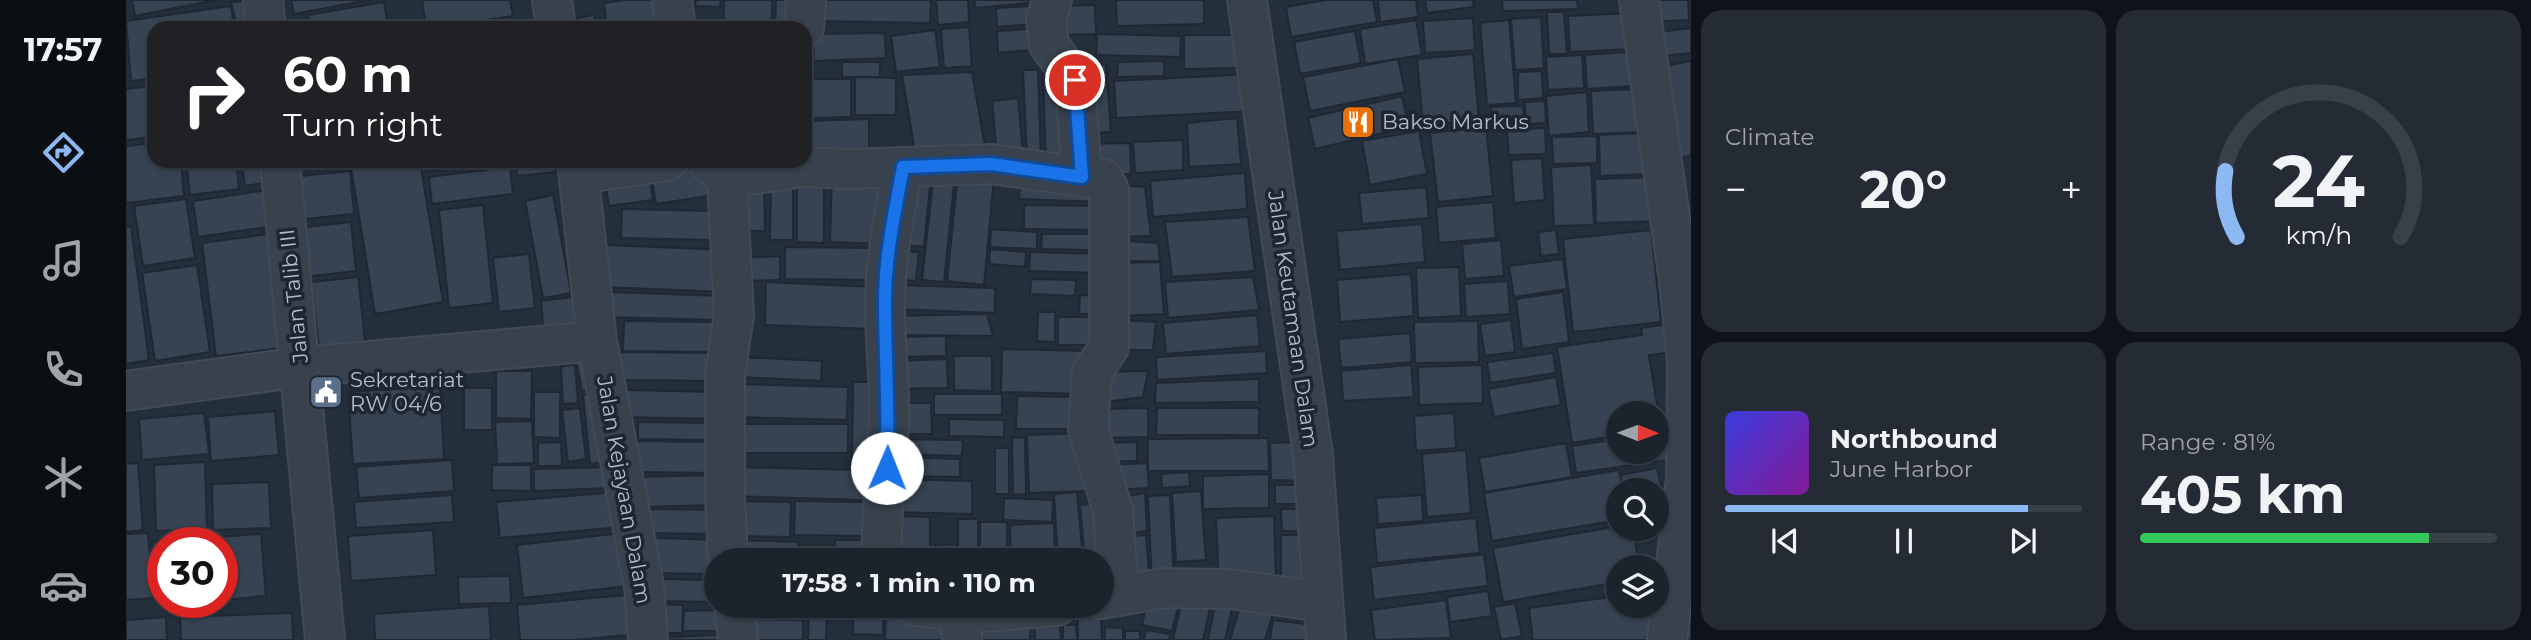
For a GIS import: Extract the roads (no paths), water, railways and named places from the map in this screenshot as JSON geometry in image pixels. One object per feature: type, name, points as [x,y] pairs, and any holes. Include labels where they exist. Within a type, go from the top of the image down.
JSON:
[{"type":"street","points":[[263,0],[265,21]]},
{"type":"street","points":[[552,0],[555,21]]},
{"type":"street","points":[[672,0],[675,21]]},
{"type":"street","points":[[804,21],[806,0]]},
{"type":"street","points":[[1052,0],[1046,20],[1049,44],[1075,80],[1082,177]]},
{"type":"street","name":"Jalan Keutamaan Dalam","points":[[1247,0],[1313,455],[1326,640]]},
{"type":"street","points":[[1639,0],[1679,281],[1687,362],[1686,479],[1667,640]]},
{"type":"street","points":[[812,165],[848,169],[991,164],[1103,179],[1109,190],[1109,347],[1091,373],[1088,429],[1113,510],[1112,548]]},
{"type":"street","points":[[881,548],[880,517],[887,468],[889,406],[885,300],[889,248],[903,167]]},
{"type":"street","name":"Jalan Talib III","points":[[281,168],[325,640]]},
{"type":"street","name":"Jalan Kejayaan Dalam","points":[[578,168],[597,341],[642,574],[648,640]]},
{"type":"street","points":[[717,169],[734,303],[726,375],[724,498],[727,548]]},
{"type":"street","points":[[126,391],[301,367],[597,341]]},
{"type":"street","points":[[1114,596],[1164,587],[1230,589],[1323,603]]},
{"type":"street","points":[[735,618],[738,640]]},
{"type":"street","points":[[943,618],[960,625]]},
{"type":"place","name":"Bakso Markus","points":[[1358,122]]},
{"type":"place","name":"Sekretariat RW 04/6","points":[[326,392]]}]
